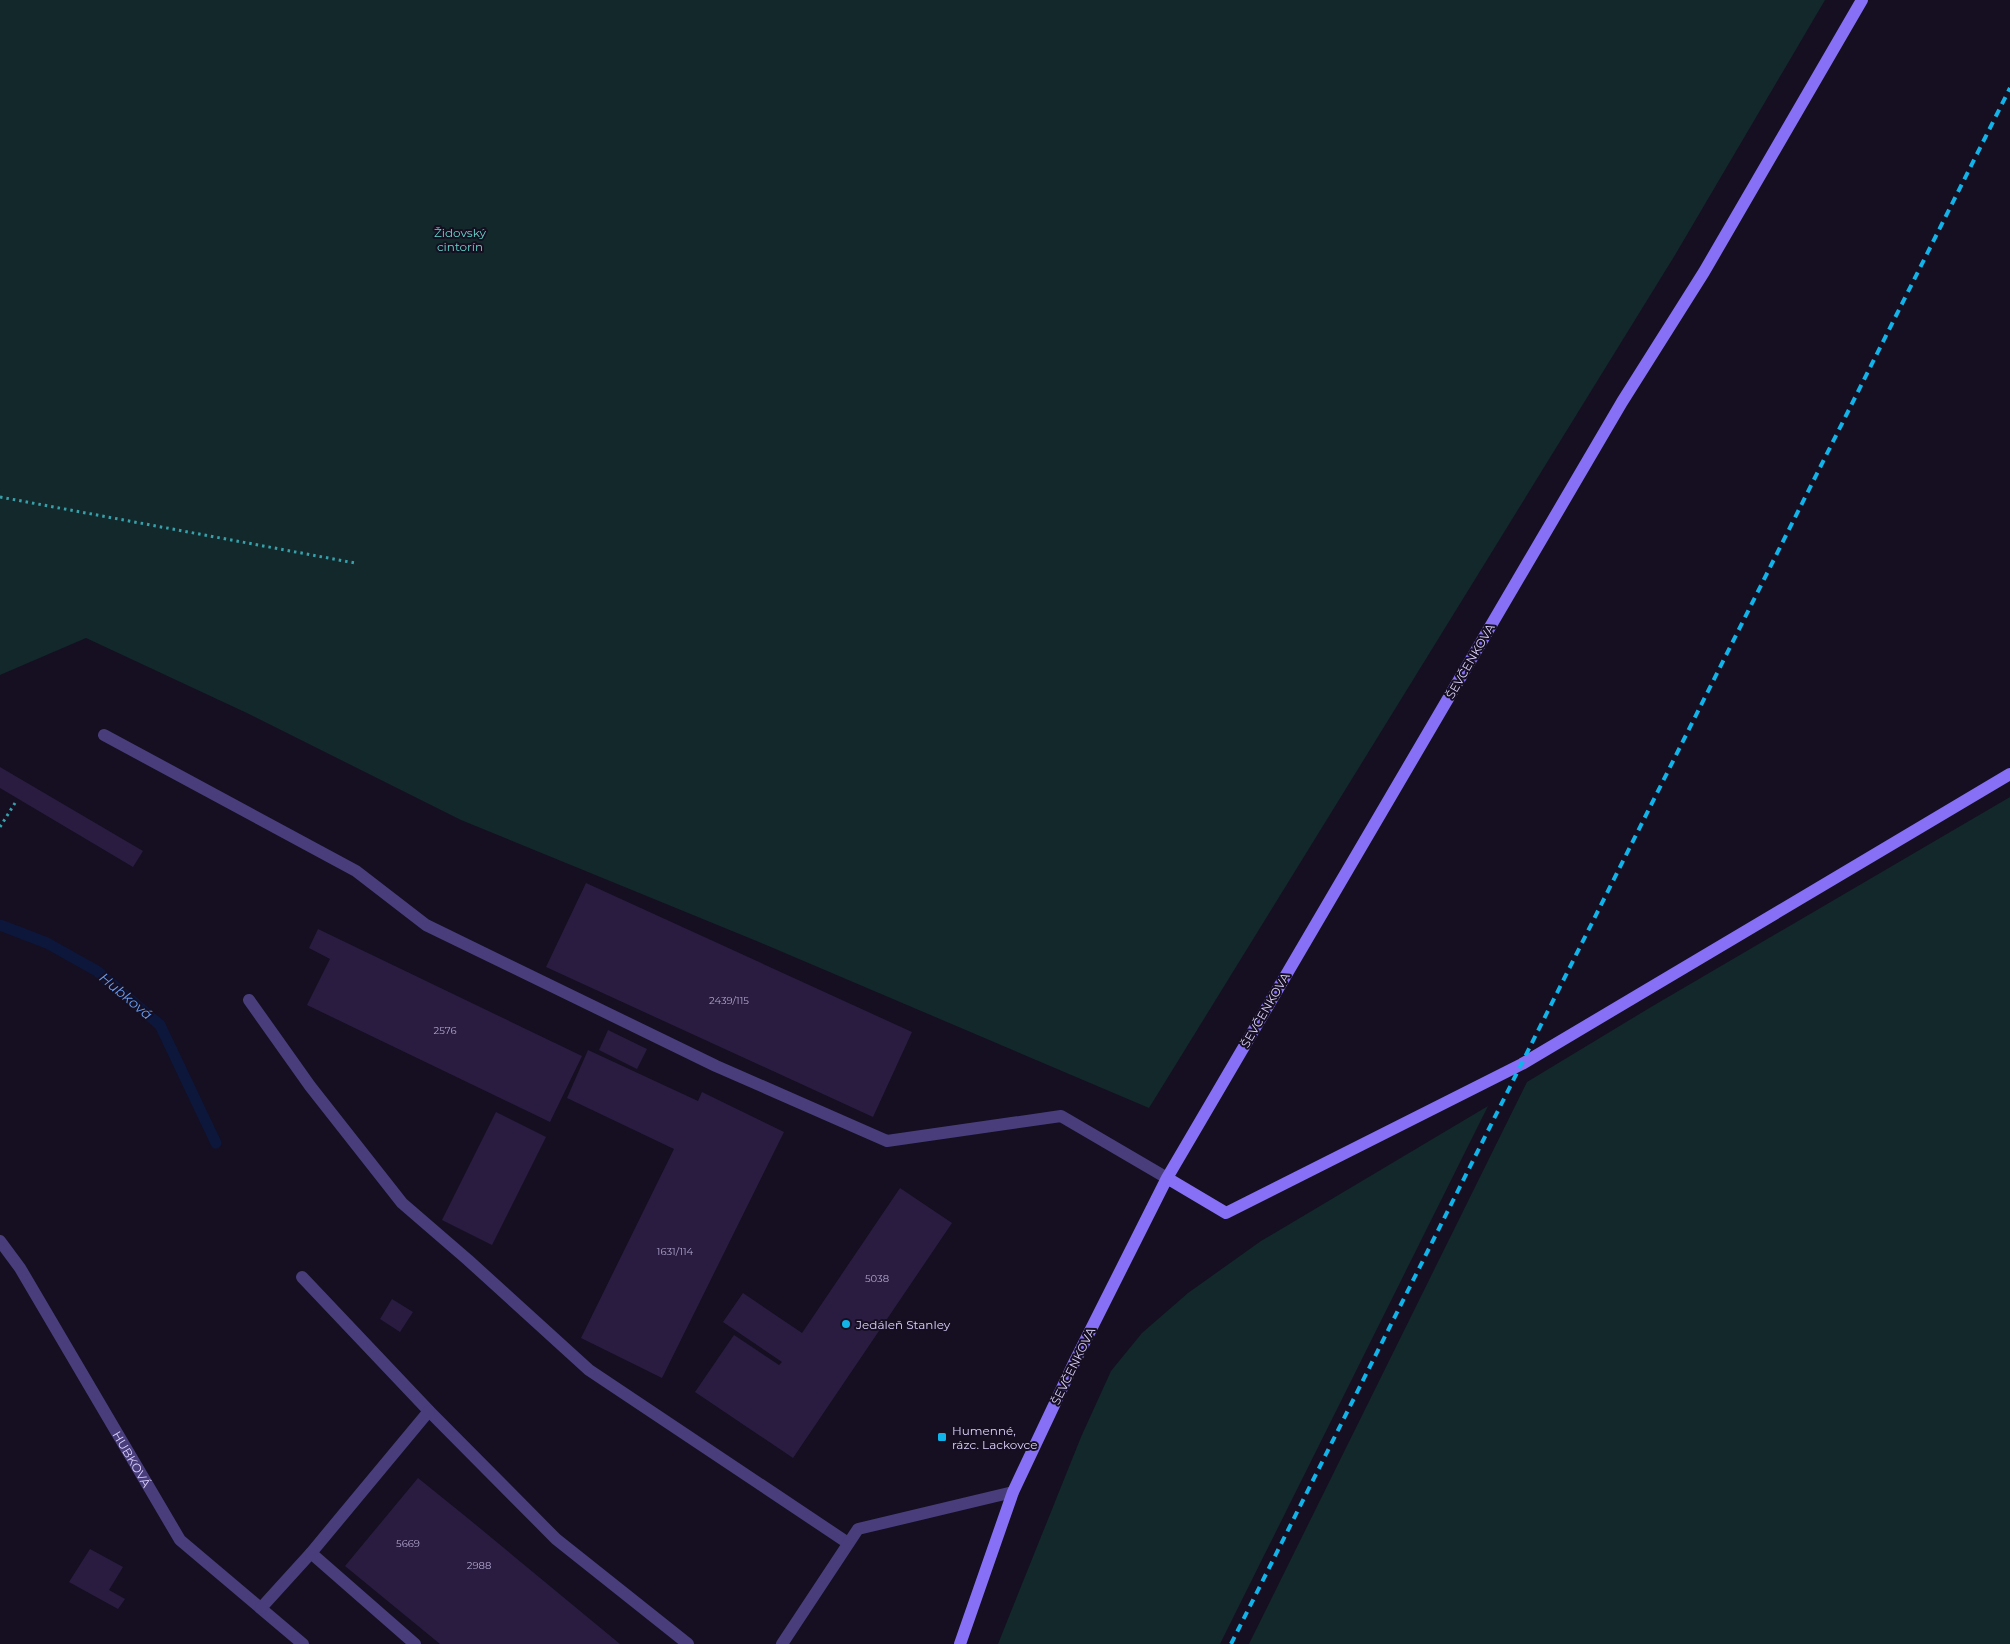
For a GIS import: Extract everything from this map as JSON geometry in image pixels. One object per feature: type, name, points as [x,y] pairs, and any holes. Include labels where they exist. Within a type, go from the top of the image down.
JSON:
[{"type":"main road","name":"ŠEVČENKOVA","points":[[960,1644],[1013,1492],[1072,1364],[1167,1178],[1622,402],[1704,272],[1862,0]]},
{"type":"main road","points":[[1167,1178],[1226,1213],[1522,1064],[2010,774]]},
{"type":"lane","points":[[104,735],[356,871],[426,925],[716,1066],[887,1141],[1061,1116],[1167,1178]]},
{"type":"lane","points":[[249,1000],[310,1086],[402,1203],[589,1370],[848,1543]]},
{"type":"lane","name":"HUBKOVÁ","points":[[0,1241],[20,1268],[180,1540],[303,1644]]},
{"type":"lane","points":[[302,1277],[429,1411],[556,1539],[688,1644]]},
{"type":"lane","points":[[261,1608],[311,1553],[429,1411]]},
{"type":"lane","points":[[782,1644],[858,1528],[1013,1492]]},
{"type":"lane","points":[[311,1553],[415,1644]]},
{"type":"path","points":[[0,498],[355,563]]},
{"type":"path","points":[[0,826],[15,803]]},
{"type":"green space","name":"Židovský cintorín","points":[[0,0],[1825,0],[1675,255],[1149,1108],[759,942],[461,820],[249,714],[86,638],[0,675]]},
{"type":"green space","points":[[2010,797],[2010,1644],[1249,1644],[1527,1082],[1651,1007]]},
{"type":"green space","points":[[1488,1106],[1220,1644],[998,1644],[1081,1437],[1111,1371],[1142,1333],[1188,1293],[1261,1241]]},
{"type":"building","points":[[0,767],[143,851],[133,867],[0,788]]},
{"type":"building","points":[[586,883],[912,1032],[873,1117],[546,967]]},
{"type":"building","points":[[318,929],[582,1056],[550,1122],[307,1005],[330,959],[309,948]]},
{"type":"building","points":[[608,1030],[647,1049],[637,1069],[599,1050]]},
{"type":"building","points":[[588,1050],[698,1101],[702,1092],[784,1132],[662,1378],[581,1338],[674,1149],[567,1098]]},
{"type":"building","points":[[496,1112],[546,1137],[492,1245],[442,1220]]},
{"type":"building","points":[[900,1188],[952,1223],[793,1458],[695,1392],[734,1335],[779,1365],[782,1362],[723,1322],[743,1293],[802,1333]]},
{"type":"building","points":[[392,1299],[413,1312],[400,1332],[380,1319]]},
{"type":"building","points":[[418,1478],[620,1644],[440,1644],[345,1566]]},
{"type":"building","points":[[90,1549],[123,1567],[109,1590],[125,1599],[118,1609],[69,1582]]},
{"type":"waterway","name":"Hubková","points":[[0,925],[47,943],[97,971],[160,1025],[216,1143]]},
{"type":"railway","points":[[1231,1644],[2010,88]]},
{"type":"place","name":"Jedáleň Stanley","points":[[846,1324]]},
{"type":"place","name":"Humenné, rázc. Lackovce","points":[[942,1437]]}]
